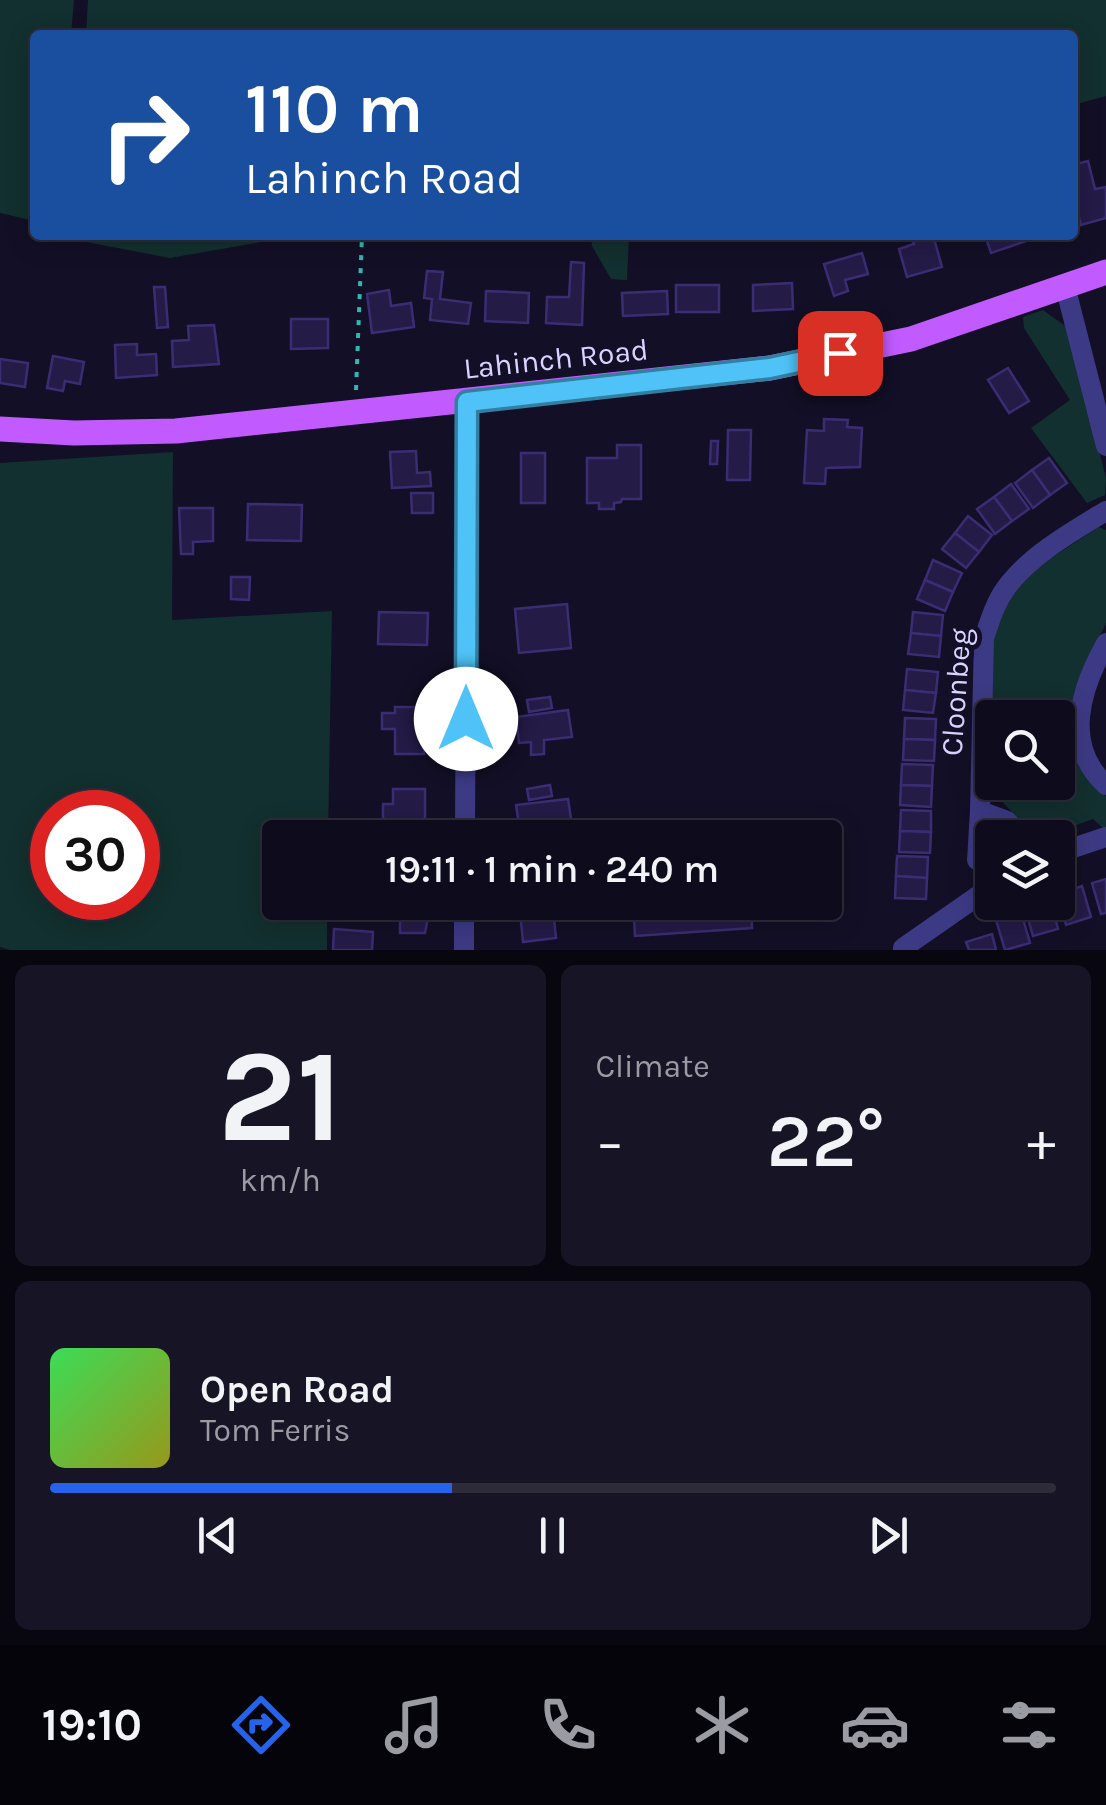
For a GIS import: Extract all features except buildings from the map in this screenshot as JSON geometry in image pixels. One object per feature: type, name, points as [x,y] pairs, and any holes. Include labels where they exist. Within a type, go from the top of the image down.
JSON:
[{"type":"main road","name":"Lahinch Road","points":[[0,429],[74,433],[176,430],[770,368],[911,338],[1106,272]]},
{"type":"street","points":[[1065,286],[1106,446]]},
{"type":"street","points":[[465,820],[467,402]]},
{"type":"street","name":"Cloonbeg","points":[[979,820],[982,665],[992,611],[1007,586],[1027,566],[1106,511]]},
{"type":"street","points":[[1106,642],[1083,699],[1078,736],[1092,772],[1106,785]]},
{"type":"street","points":[[980,810],[1005,820]]},
{"type":"street","points":[[1075,847],[1106,837]]},
{"type":"street","points":[[904,948],[975,898]]},
{"type":"street","points":[[464,920],[464,950]]},
{"type":"path","points":[[355,414],[362,240]]},
{"type":"green space","points":[[0,0],[74,0],[71,30],[30,30],[30,220],[0,213]]},
{"type":"green space","points":[[88,0],[1106,0],[1106,96],[1078,104],[1078,30],[86,30]]},
{"type":"green space","points":[[75,240],[273,240],[170,258]]},
{"type":"green space","points":[[591,240],[629,240],[627,280],[611,279]]},
{"type":"green space","points":[[1043,310],[1068,328],[1106,478],[1105,495],[1087,503],[1031,428],[1070,400],[1024,328],[1023,317]]},
{"type":"green space","points":[[173,452],[172,620],[332,611],[328,820],[262,820],[262,920],[327,920],[327,950],[0,947],[0,463]]},
{"type":"green space","points":[[1099,527],[1106,530],[1106,623],[1082,671],[1074,700],[990,700],[991,646],[1009,596],[1025,575]]},
{"type":"green space","points":[[1075,753],[1090,779],[1106,796],[1103,828],[1093,819],[1075,825],[1075,820],[1020,820],[1001,800],[1075,800]]},
{"type":"route","points":[[466,719],[467,402],[770,368],[840,353]]}]
